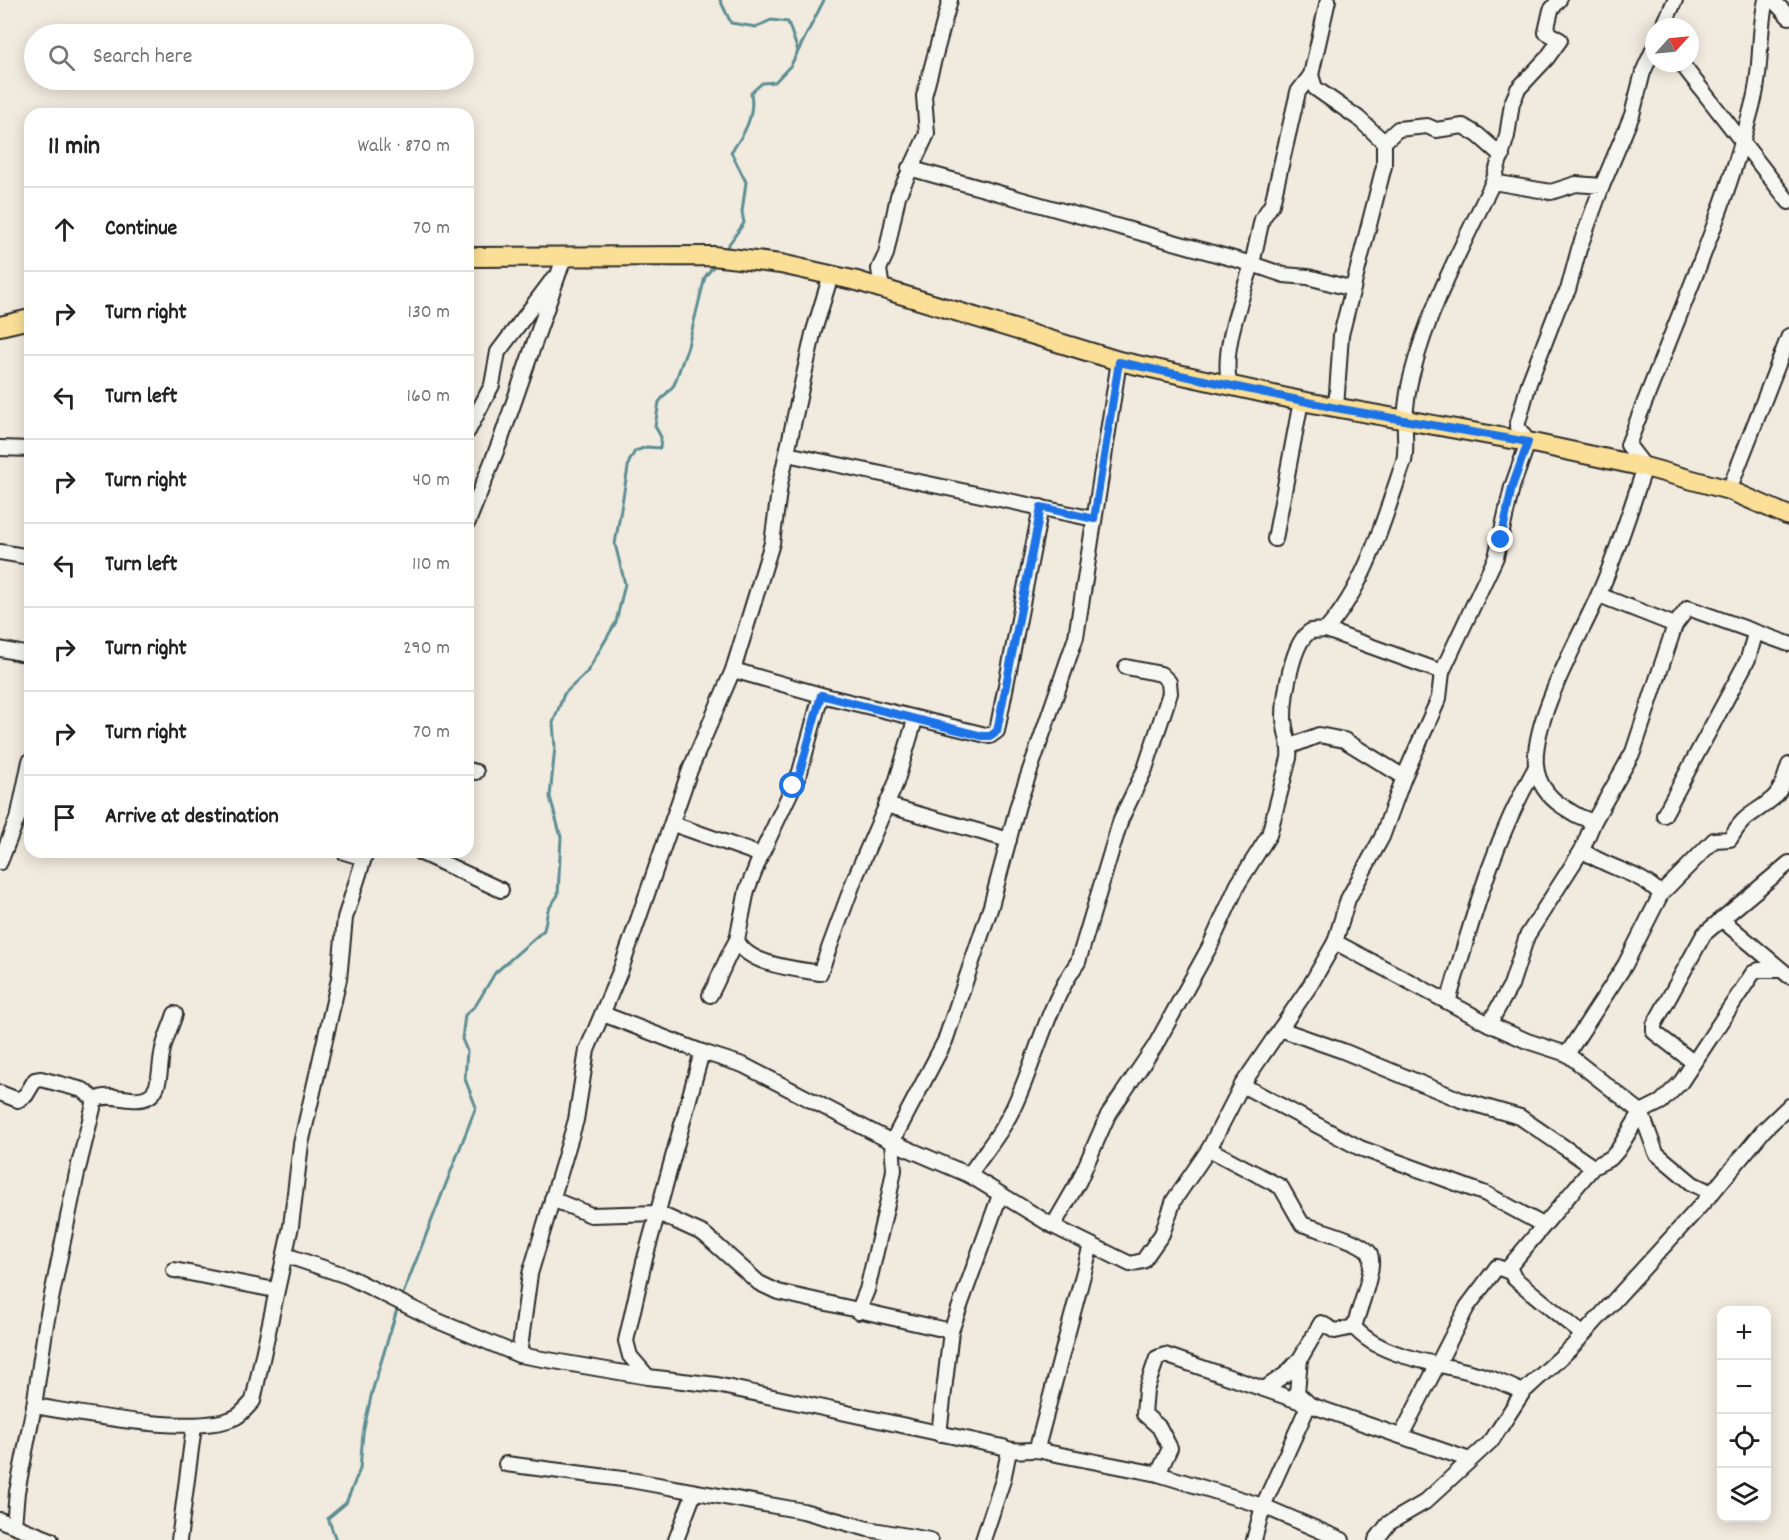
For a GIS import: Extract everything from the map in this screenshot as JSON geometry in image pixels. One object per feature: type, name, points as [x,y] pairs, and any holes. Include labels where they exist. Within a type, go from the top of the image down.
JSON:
[{"type":"main road","points":[[474,257],[562,263],[732,258],[782,264],[857,281],[1119,362],[1405,422],[1528,442],[1645,467],[1729,489],[1789,516]]},
{"type":"main road","points":[[0,326],[24,320]]},
{"type":"street","points":[[882,289],[879,269],[886,254],[898,196],[909,168],[927,134],[924,96],[950,0]]},
{"type":"street","points":[[1230,386],[1226,372],[1234,328],[1262,219],[1272,204],[1299,92],[1311,75],[1328,0]]},
{"type":"street","points":[[1326,630],[1340,614],[1369,559],[1407,450],[1405,422],[1411,376],[1434,306],[1493,182],[1502,156],[1512,103],[1518,89],[1547,58],[1560,40],[1546,32],[1551,10],[1559,0]]},
{"type":"street","points":[[1668,18],[1675,0]]},
{"type":"street","points":[[1594,821],[1582,819],[1558,803],[1541,784],[1536,767],[1536,746],[1550,702],[1575,643],[1599,595],[1645,467],[1628,445],[1678,318],[1742,139],[1754,96],[1759,30],[1766,0]]},
{"type":"street","points":[[1773,0],[1779,10],[1789,17]]},
{"type":"street","points":[[603,1014],[742,1065],[892,1142],[969,1175],[1053,1227],[1130,1264],[1143,1260],[1162,1234],[1174,1200],[1209,1149],[1242,1085],[1311,984],[1335,942],[1348,900],[1382,837],[1404,777],[1438,698],[1442,672],[1496,557],[1512,487],[1528,442],[1517,426],[1529,383],[1557,308],[1568,290],[1602,186],[1632,115],[1645,68]]},
{"type":"street","points":[[1688,72],[1789,202]]},
{"type":"street","points":[[1311,75],[1315,88],[1358,118],[1384,142]]},
{"type":"street","points":[[1336,408],[1341,335],[1384,166],[1384,142],[1398,129],[1427,126],[1436,130],[1462,126],[1478,135],[1502,156]]},
{"type":"street","points":[[909,168],[1284,275],[1308,276],[1353,289]]},
{"type":"street","points":[[1493,182],[1551,192],[1576,184],[1602,186]]},
{"type":"street","points":[[474,420],[492,386],[498,352],[562,263]]},
{"type":"street","points":[[474,507],[501,439],[562,263]]},
{"type":"street","points":[[857,281],[879,269]]},
{"type":"street","points":[[519,1354],[530,1274],[576,1120],[587,1050],[603,1014],[673,824],[690,770],[733,670],[772,543],[780,484],[813,334],[831,275]]},
{"type":"street","points":[[1729,489],[1789,336]]},
{"type":"street","points":[[858,1312],[867,1290],[889,1196],[894,1170],[892,1142],[945,1041],[991,906],[1037,747],[1048,722],[1076,637],[1119,362]]},
{"type":"street","points":[[1275,539],[1301,401]]},
{"type":"street","points":[[0,448],[24,449]]},
{"type":"street","points":[[787,454],[1094,519]]},
{"type":"street","points":[[733,670],[915,720],[990,736],[997,731],[1041,507]]},
{"type":"street","points":[[0,552],[24,556]]},
{"type":"street","points":[[1599,595],[1675,625]]},
{"type":"street","points":[[1489,1024],[1510,985],[1527,936],[1582,850],[1594,821],[1636,743],[1675,625],[1688,608],[1755,634],[1789,644]]},
{"type":"street","points":[[1053,1227],[1079,1181],[1108,1115],[1155,1046],[1210,946],[1238,884],[1269,835],[1291,746],[1284,720],[1288,678],[1305,634],[1311,630],[1326,630],[1442,672]]},
{"type":"street","points":[[1664,815],[1748,659],[1755,634]]},
{"type":"street","points":[[0,649],[24,654]]},
{"type":"street","points":[[969,1175],[1009,1117],[1066,979],[1078,962],[1121,819],[1145,769],[1170,693],[1169,682],[1161,674],[1126,667]]},
{"type":"street","points":[[710,995],[726,958],[737,940],[747,890],[761,855],[800,772],[821,695]]},
{"type":"street","points":[[737,940],[740,948],[749,955],[782,966],[820,973],[855,878],[897,783],[915,720]]},
{"type":"street","points":[[1291,746],[1319,735],[1344,740],[1404,777]]},
{"type":"street","points":[[1568,1054],[1625,965],[1661,894],[1714,840],[1730,839],[1745,816],[1771,800],[1781,787],[1789,765]]},
{"type":"street","points":[[1448,1002],[1487,870],[1511,810],[1536,767]]},
{"type":"street","points":[[0,862],[19,814],[24,790]]},
{"type":"street","points":[[886,805],[1009,840]]},
{"type":"street","points":[[673,824],[761,855]]},
{"type":"street","points":[[1582,850],[1600,864],[1649,882],[1661,894]]},
{"type":"street","points":[[34,1406],[119,1420],[194,1426],[236,1417],[253,1401],[285,1255],[301,1144],[339,979],[345,918],[364,858]]},
{"type":"street","points":[[431,858],[501,890]]},
{"type":"street","points":[[1693,1062],[1654,1032],[1654,1025],[1704,934],[1789,862]]},
{"type":"street","points":[[1721,919],[1785,973]]},
{"type":"street","points":[[1335,942],[1489,1024],[1527,1041],[1568,1054],[1641,1112],[1656,1153],[1693,1184],[1712,1193]]},
{"type":"street","points":[[1510,1272],[1509,1267],[1593,1167],[1611,1158],[1618,1150],[1641,1112],[1661,1102],[1681,1082],[1753,973],[1759,970],[1785,973]]},
{"type":"street","points":[[14,1525],[17,1492],[34,1406],[46,1324],[77,1173],[95,1100],[101,1096],[142,1100],[151,1095],[159,1080],[162,1052],[176,1014]]},
{"type":"street","points":[[1280,1029],[1343,1051],[1461,1100],[1520,1117],[1593,1167]]},
{"type":"street","points":[[648,1377],[630,1356],[626,1341],[702,1052]]},
{"type":"street","points":[[0,1093],[18,1100],[26,1095],[35,1080],[41,1079],[83,1090],[95,1100]]},
{"type":"street","points":[[1242,1085],[1360,1148],[1486,1194],[1543,1225]]},
{"type":"street","points":[[1376,1540],[1389,1523],[1425,1502],[1492,1440],[1523,1392],[1582,1334],[1712,1193],[1764,1130],[1789,1106]]},
{"type":"street","points":[[1209,1149],[1281,1187],[1302,1224],[1355,1243],[1368,1251],[1372,1257],[1371,1268],[1353,1327]]},
{"type":"street","points":[[939,1434],[951,1331],[1000,1195]]},
{"type":"street","points":[[552,1199],[591,1215],[658,1213],[704,1234],[759,1283],[778,1292],[858,1312],[951,1331]]},
{"type":"street","points":[[1037,1448],[1091,1245]]},
{"type":"street","points":[[285,1255],[347,1276],[438,1321],[519,1354],[648,1377],[717,1385],[1003,1447],[1009,1451],[1037,1448],[1046,1452],[1158,1474],[1263,1506],[1342,1540]]},
{"type":"street","points":[[1401,1436],[1467,1307],[1497,1267],[1510,1272],[1582,1334]]},
{"type":"street","points":[[174,1270],[276,1290]]},
{"type":"street","points":[[1264,1389],[1286,1374],[1300,1359],[1321,1323],[1335,1331],[1353,1327]]},
{"type":"street","points":[[1353,1327],[1364,1337],[1390,1350],[1484,1376],[1523,1392]]},
{"type":"street","points":[[1158,1474],[1170,1448],[1159,1427],[1144,1414],[1146,1390],[1156,1358],[1165,1355],[1470,1460]]},
{"type":"street","points":[[1300,1359],[1297,1393],[1309,1404]]},
{"type":"street","points":[[1254,1540],[1263,1506],[1309,1404]]},
{"type":"street","points":[[179,1540],[194,1426]]},
{"type":"street","points":[[983,1540],[1003,1480],[1009,1451]]},
{"type":"street","points":[[506,1464],[630,1480],[694,1493],[802,1505],[868,1529],[930,1540]]},
{"type":"street","points":[[676,1540],[694,1493]]},
{"type":"street","points":[[0,1520],[51,1540]]},
{"type":"waterway","points":[[720,0],[731,23],[756,27],[771,20],[788,22],[798,51]]},
{"type":"waterway","points":[[724,251],[744,223],[742,212],[746,182],[731,152],[750,117],[751,93],[762,83],[775,82],[791,65],[824,0]]},
{"type":"waterway","points":[[401,1299],[476,1107],[465,1079],[467,1051],[462,1039],[465,1015],[476,1005],[495,973],[544,930],[548,910],[558,895],[561,837],[550,797],[555,747],[553,723],[564,694],[587,672],[616,622],[625,584],[615,544],[629,462],[635,451],[647,447],[660,448],[661,437],[655,426],[659,402],[674,385],[688,346],[705,277],[715,264]]},
{"type":"waterway","points":[[336,1540],[328,1518],[346,1503],[360,1469],[363,1433],[372,1392],[398,1306]]},
{"type":"route","points":[[793,786],[800,772],[821,695],[982,736],[990,736],[997,731],[1019,630],[1041,507],[1094,519],[1119,362],[1405,422],[1528,442],[1512,487],[1501,540]]}]
